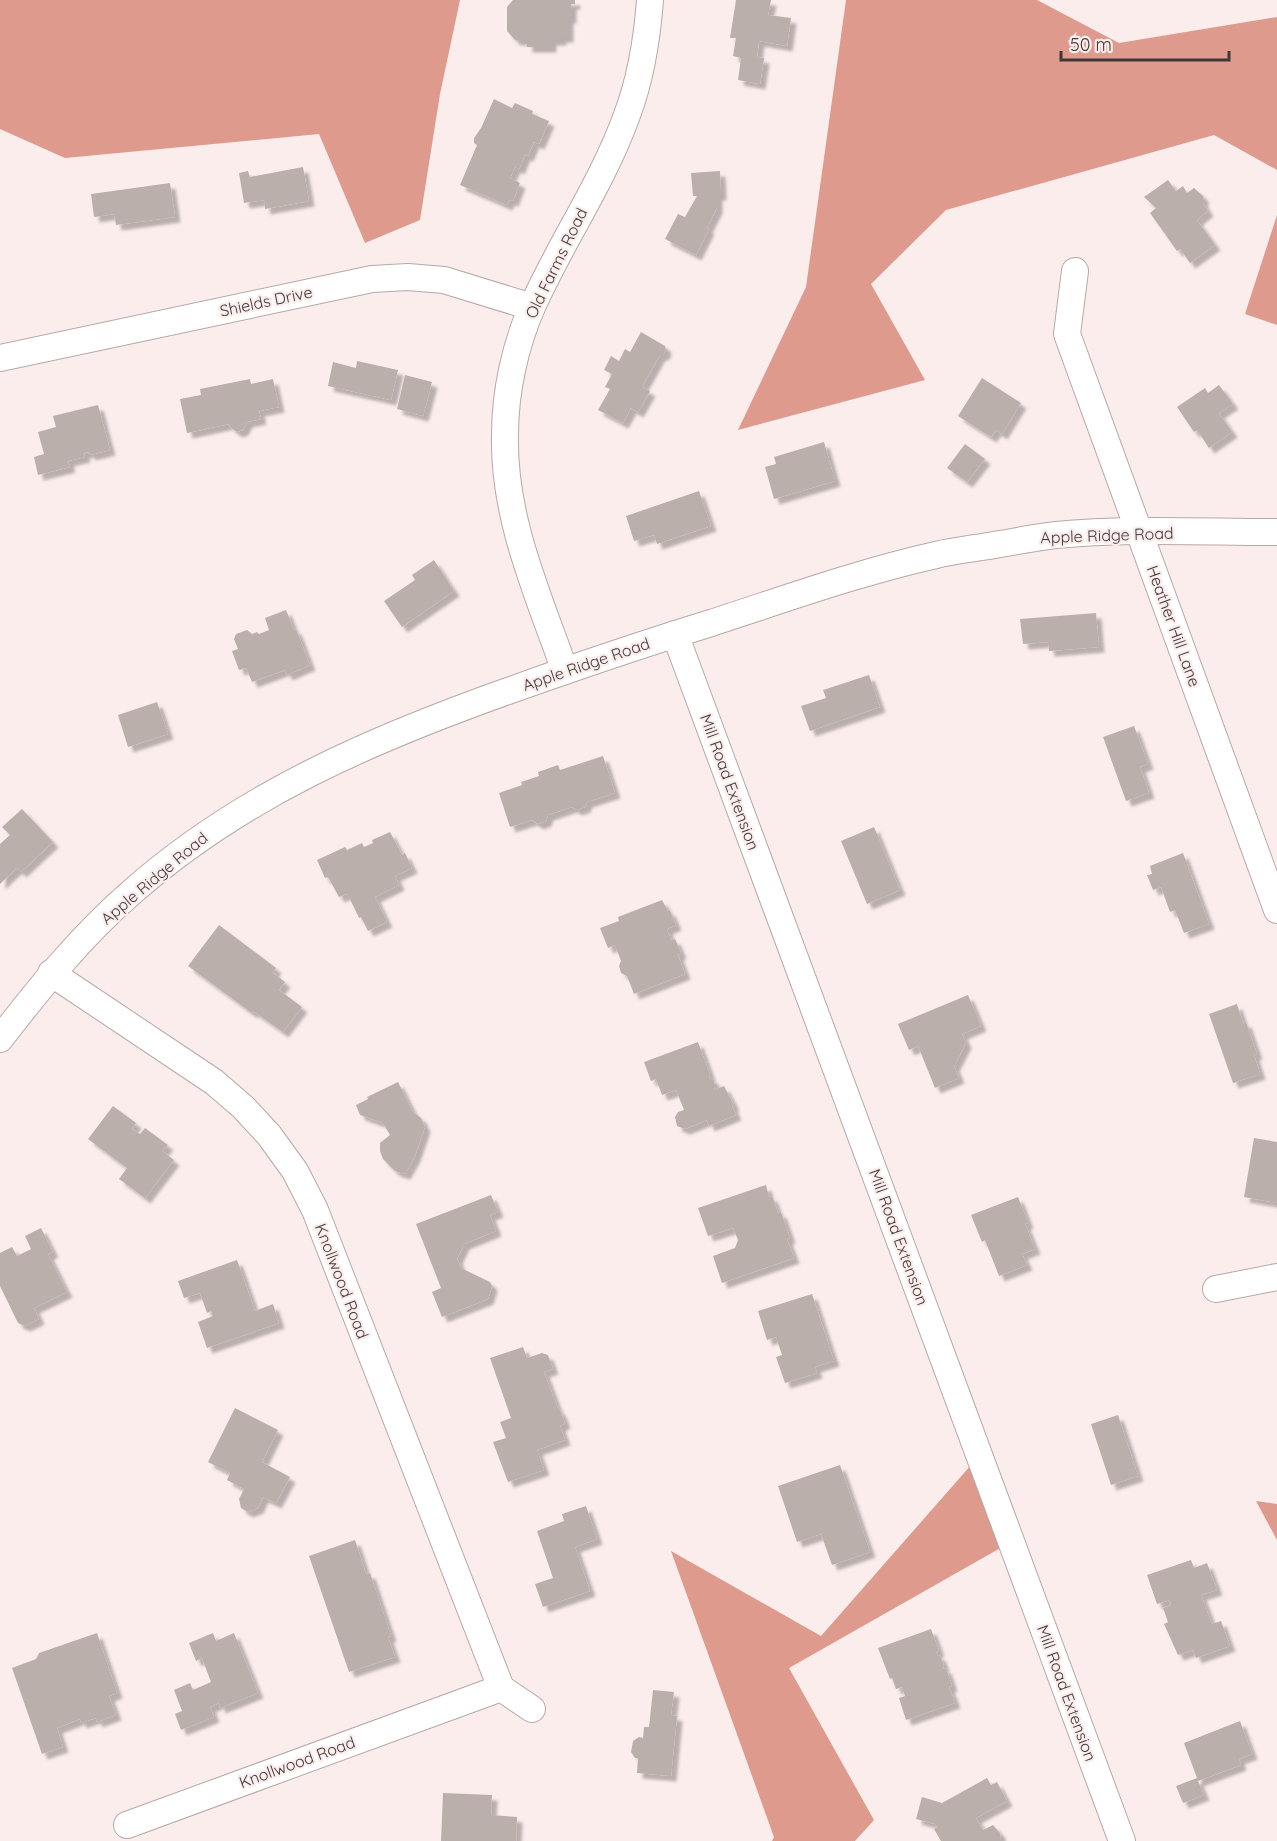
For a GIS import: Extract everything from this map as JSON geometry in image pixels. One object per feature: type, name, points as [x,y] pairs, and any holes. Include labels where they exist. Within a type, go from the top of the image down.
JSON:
[{"type":"street","name":"Old Farms Road","points":[[565,671],[518,536],[506,476],[505,434],[508,392],[517,351],[532,307],[609,158],[627,117],[640,73],[648,28],[650,0]]},
{"type":"street","name":"Heather Hill Lane","points":[[1075,271],[1067,334],[1277,910]]},
{"type":"street","name":"Shields Drive","points":[[0,358],[372,279],[408,277],[444,280],[532,307]]},
{"type":"street","name":"Apple Ridge Road","points":[[0,1039],[51,973],[91,930],[178,854],[226,820],[276,790],[434,717],[675,634],[936,555],[1055,535],[1140,532],[1277,532]]},
{"type":"street","name":"Mill Road Extension","points":[[675,634],[1122,1841]]},
{"type":"street","name":"Knollwood Road","points":[[51,973],[214,1082],[270,1135],[295,1171],[315,1210],[501,1688],[127,1825]]},
{"type":"street","points":[[1216,1289],[1277,1277]]},
{"type":"street","points":[[501,1688],[532,1709]]},
{"type":"shaded area","points":[[0,0],[460,0],[440,94],[420,220],[365,243],[319,134],[65,158],[0,129]]},
{"type":"shaded area","points":[[846,0],[1037,0],[1119,43],[1277,17],[1277,170],[1214,135],[946,210],[871,284],[925,380],[738,430],[806,287]]},
{"type":"shaded area","points":[[1277,215],[1277,325],[1245,314]]},
{"type":"shaded area","points":[[979,1456],[1011,1542],[789,1668],[874,1820],[855,1841],[772,1841],[774,1837],[671,1551],[821,1636]]},
{"type":"shaded area","points":[[1256,1501],[1277,1504],[1277,1540]]},
{"type":"building","points":[[513,0],[575,0],[575,4],[571,4],[571,18],[568,18],[568,37],[551,40],[551,47],[527,47],[527,40],[515,40],[507,31],[507,7]]},
{"type":"building","points":[[736,0],[771,0],[768,15],[791,18],[787,46],[759,41],[757,57],[764,58],[760,84],[738,80],[741,58],[733,56],[736,38],[730,38]]},
{"type":"building","points":[[494,99],[512,108],[515,103],[549,121],[539,144],[534,142],[519,169],[515,167],[510,178],[520,183],[513,201],[509,200],[507,205],[460,185],[477,145],[474,143],[474,138]]},
{"type":"building","points":[[303,167],[309,201],[265,209],[264,200],[244,203],[239,173],[248,171],[250,177]]},
{"type":"building","points":[[720,171],[721,195],[717,195],[717,208],[696,255],[665,239],[678,214],[685,217],[697,196],[693,196],[691,173]]},
{"type":"building","points":[[1168,180],[1176,191],[1183,186],[1187,193],[1194,188],[1203,196],[1203,203],[1208,211],[1197,220],[1215,245],[1190,263],[1180,249],[1177,251],[1150,213],[1156,208],[1144,197]]},
{"type":"building","points":[[170,183],[175,217],[116,225],[114,214],[94,217],[91,194]]},
{"type":"building","points":[[641,332],[665,346],[666,350],[663,355],[660,355],[642,387],[650,391],[638,412],[631,408],[623,423],[598,410],[610,389],[605,387],[612,374],[604,370],[611,356],[619,361],[625,349],[630,352]]},
{"type":"building","points":[[357,361],[398,370],[391,400],[328,386],[333,362],[356,368]]},
{"type":"building","points":[[405,375],[432,382],[423,416],[397,409]]},
{"type":"building","points":[[982,378],[1021,403],[1002,434],[996,430],[991,437],[958,416]]},
{"type":"building","points":[[250,379],[251,384],[273,379],[279,407],[259,411],[261,419],[247,422],[243,430],[237,432],[229,424],[187,433],[180,399],[201,395],[200,389]]},
{"type":"building","points":[[1219,385],[1233,404],[1219,413],[1232,432],[1209,448],[1197,430],[1194,432],[1177,407],[1205,388],[1208,393]]},
{"type":"building","points":[[98,405],[110,450],[90,455],[89,452],[84,453],[85,457],[68,461],[70,467],[38,475],[34,457],[44,454],[38,432],[56,427],[53,416]]},
{"type":"building","points":[[824,442],[835,481],[774,499],[765,467],[776,464],[774,457]]},
{"type":"building","points":[[965,444],[985,459],[967,482],[947,468]]},
{"type":"building","points":[[699,491],[711,526],[657,544],[654,535],[634,541],[626,516]]},
{"type":"building","points":[[434,560],[454,591],[402,627],[384,601],[415,580],[412,575]]},
{"type":"building","points":[[286,610],[310,665],[287,675],[285,670],[252,682],[246,668],[239,670],[232,651],[238,649],[234,639],[236,634],[247,630],[252,634],[257,632],[259,634],[269,630],[265,618]]},
{"type":"building","points":[[1096,613],[1099,647],[1049,651],[1048,642],[1023,644],[1020,619]]},
{"type":"building","points":[[869,675],[880,707],[810,731],[801,706],[826,698],[823,690]]},
{"type":"building","points":[[157,702],[168,734],[128,747],[118,715]]},
{"type":"building","points":[[1134,726],[1148,764],[1140,767],[1149,793],[1126,801],[1103,737]]},
{"type":"building","points":[[603,756],[615,793],[587,802],[585,807],[577,810],[572,807],[548,815],[546,821],[538,824],[532,820],[510,827],[499,793],[539,776],[538,772],[558,765],[560,770]]},
{"type":"building","points":[[22,809],[53,842],[21,872],[17,868],[0,884],[0,844],[10,835],[2,827]]},
{"type":"building","points":[[874,827],[900,890],[867,904],[841,841]]},
{"type":"building","points":[[390,832],[402,855],[405,853],[412,868],[395,876],[399,885],[375,897],[387,922],[368,931],[349,897],[346,894],[339,897],[328,877],[325,878],[317,860],[345,847],[347,850],[362,843],[364,847],[373,843],[372,840]]},
{"type":"building","points":[[1183,853],[1209,924],[1184,933],[1175,910],[1170,912],[1161,887],[1153,890],[1147,875],[1152,874],[1150,866]]},
{"type":"building","points":[[662,900],[676,925],[667,929],[671,940],[675,939],[681,953],[678,955],[685,974],[634,994],[627,976],[621,973],[619,966],[621,961],[615,945],[608,948],[600,928],[619,921],[618,917]]},
{"type":"building","points":[[219,925],[276,968],[273,973],[285,982],[279,990],[302,1007],[283,1032],[253,1011],[252,1013],[188,966]]},
{"type":"building","points":[[968,995],[981,1026],[962,1034],[966,1043],[954,1066],[959,1078],[935,1088],[918,1046],[909,1050],[898,1024]]},
{"type":"building","points":[[1237,1004],[1257,1054],[1254,1055],[1260,1074],[1233,1083],[1209,1014]]},
{"type":"building","points":[[698,1042],[709,1077],[713,1079],[715,1085],[714,1090],[724,1086],[734,1105],[732,1106],[736,1115],[709,1126],[707,1120],[685,1129],[677,1126],[675,1117],[678,1112],[684,1110],[676,1090],[662,1095],[656,1079],[651,1081],[644,1062]]},
{"type":"building","points":[[398,1082],[413,1112],[421,1118],[425,1127],[415,1156],[405,1174],[395,1171],[383,1159],[380,1143],[390,1135],[383,1123],[360,1115],[356,1105]]},
{"type":"building","points":[[113,1106],[136,1123],[132,1129],[140,1134],[145,1128],[168,1145],[162,1151],[174,1160],[145,1198],[119,1179],[127,1168],[88,1139]]},
{"type":"building","points":[[1254,1138],[1277,1142],[1277,1203],[1244,1197]]},
{"type":"building","points":[[766,1185],[769,1197],[772,1196],[778,1213],[781,1212],[794,1258],[722,1283],[713,1256],[735,1248],[738,1240],[733,1228],[708,1236],[698,1208]]},
{"type":"building","points":[[491,1195],[498,1212],[490,1215],[496,1231],[464,1244],[457,1259],[461,1268],[490,1282],[492,1286],[488,1299],[442,1317],[432,1292],[441,1288],[416,1224]]},
{"type":"building","points":[[1018,1197],[1035,1249],[1022,1254],[1027,1265],[999,1276],[985,1240],[982,1242],[971,1215]]},
{"type":"building","points":[[41,1228],[53,1252],[48,1254],[67,1292],[34,1308],[39,1319],[25,1326],[18,1323],[0,1286],[0,1253],[12,1247],[17,1256],[31,1249],[25,1236]]},
{"type":"building","points":[[237,1260],[255,1311],[273,1304],[279,1323],[207,1348],[198,1322],[213,1316],[211,1311],[207,1313],[200,1293],[184,1298],[178,1281]]},
{"type":"building","points":[[812,1294],[834,1361],[815,1367],[817,1373],[785,1383],[776,1357],[782,1355],[776,1337],[767,1340],[758,1311]]},
{"type":"building","points":[[523,1347],[527,1358],[542,1353],[548,1355],[553,1369],[544,1372],[565,1423],[560,1426],[565,1440],[537,1450],[544,1470],[508,1482],[493,1442],[506,1438],[500,1422],[511,1418],[490,1358]]},
{"type":"building","points":[[235,1408],[278,1430],[262,1462],[290,1477],[276,1503],[263,1497],[258,1508],[248,1512],[241,1508],[239,1499],[244,1489],[227,1480],[230,1473],[208,1462]]},
{"type":"building","points":[[1118,1415],[1138,1476],[1111,1485],[1091,1424]]},
{"type":"building","points":[[840,1465],[870,1552],[832,1565],[821,1534],[797,1542],[778,1486]]},
{"type":"building","points":[[586,1506],[597,1539],[575,1547],[590,1591],[543,1607],[535,1584],[553,1578],[537,1531],[564,1521],[562,1514]]},
{"type":"building","points":[[355,1540],[366,1574],[370,1573],[391,1636],[388,1637],[395,1657],[349,1672],[309,1556]]},
{"type":"building","points":[[1191,1560],[1194,1568],[1207,1563],[1217,1590],[1201,1595],[1212,1624],[1221,1621],[1230,1646],[1196,1658],[1193,1650],[1178,1655],[1164,1624],[1168,1622],[1163,1608],[1171,1605],[1169,1600],[1157,1604],[1147,1575]]},
{"type":"building","points":[[931,1629],[939,1651],[936,1652],[938,1656],[940,1655],[944,1666],[942,1669],[946,1668],[952,1686],[949,1687],[955,1703],[906,1720],[899,1698],[905,1696],[902,1687],[896,1689],[878,1648]]},
{"type":"building","points":[[97,1633],[117,1693],[109,1696],[116,1715],[97,1722],[96,1718],[81,1723],[80,1719],[57,1728],[63,1747],[42,1754],[12,1668],[36,1659],[39,1653]]},
{"type":"building","points":[[213,1633],[216,1641],[234,1633],[258,1693],[220,1708],[219,1703],[210,1707],[214,1717],[181,1730],[175,1714],[182,1711],[174,1690],[190,1683],[193,1690],[211,1682],[202,1658],[196,1661],[189,1643]]},
{"type":"building","points":[[653,1690],[674,1692],[671,1715],[677,1716],[671,1776],[637,1773],[638,1758],[635,1758],[631,1752],[633,1741],[639,1737],[643,1738],[644,1727],[649,1727]]},
{"type":"building","points":[[1240,1721],[1252,1754],[1239,1759],[1241,1765],[1198,1781],[1204,1795],[1183,1803],[1176,1786],[1197,1778],[1184,1743]]},
{"type":"building","points":[[987,1778],[991,1785],[997,1782],[1007,1801],[976,1818],[983,1830],[993,1825],[1000,1833],[1001,1841],[941,1841],[934,1829],[937,1827],[935,1824],[916,1819],[922,1797],[942,1803]]},
{"type":"building","points":[[443,1793],[492,1795],[491,1815],[517,1817],[516,1841],[441,1841]]}]
